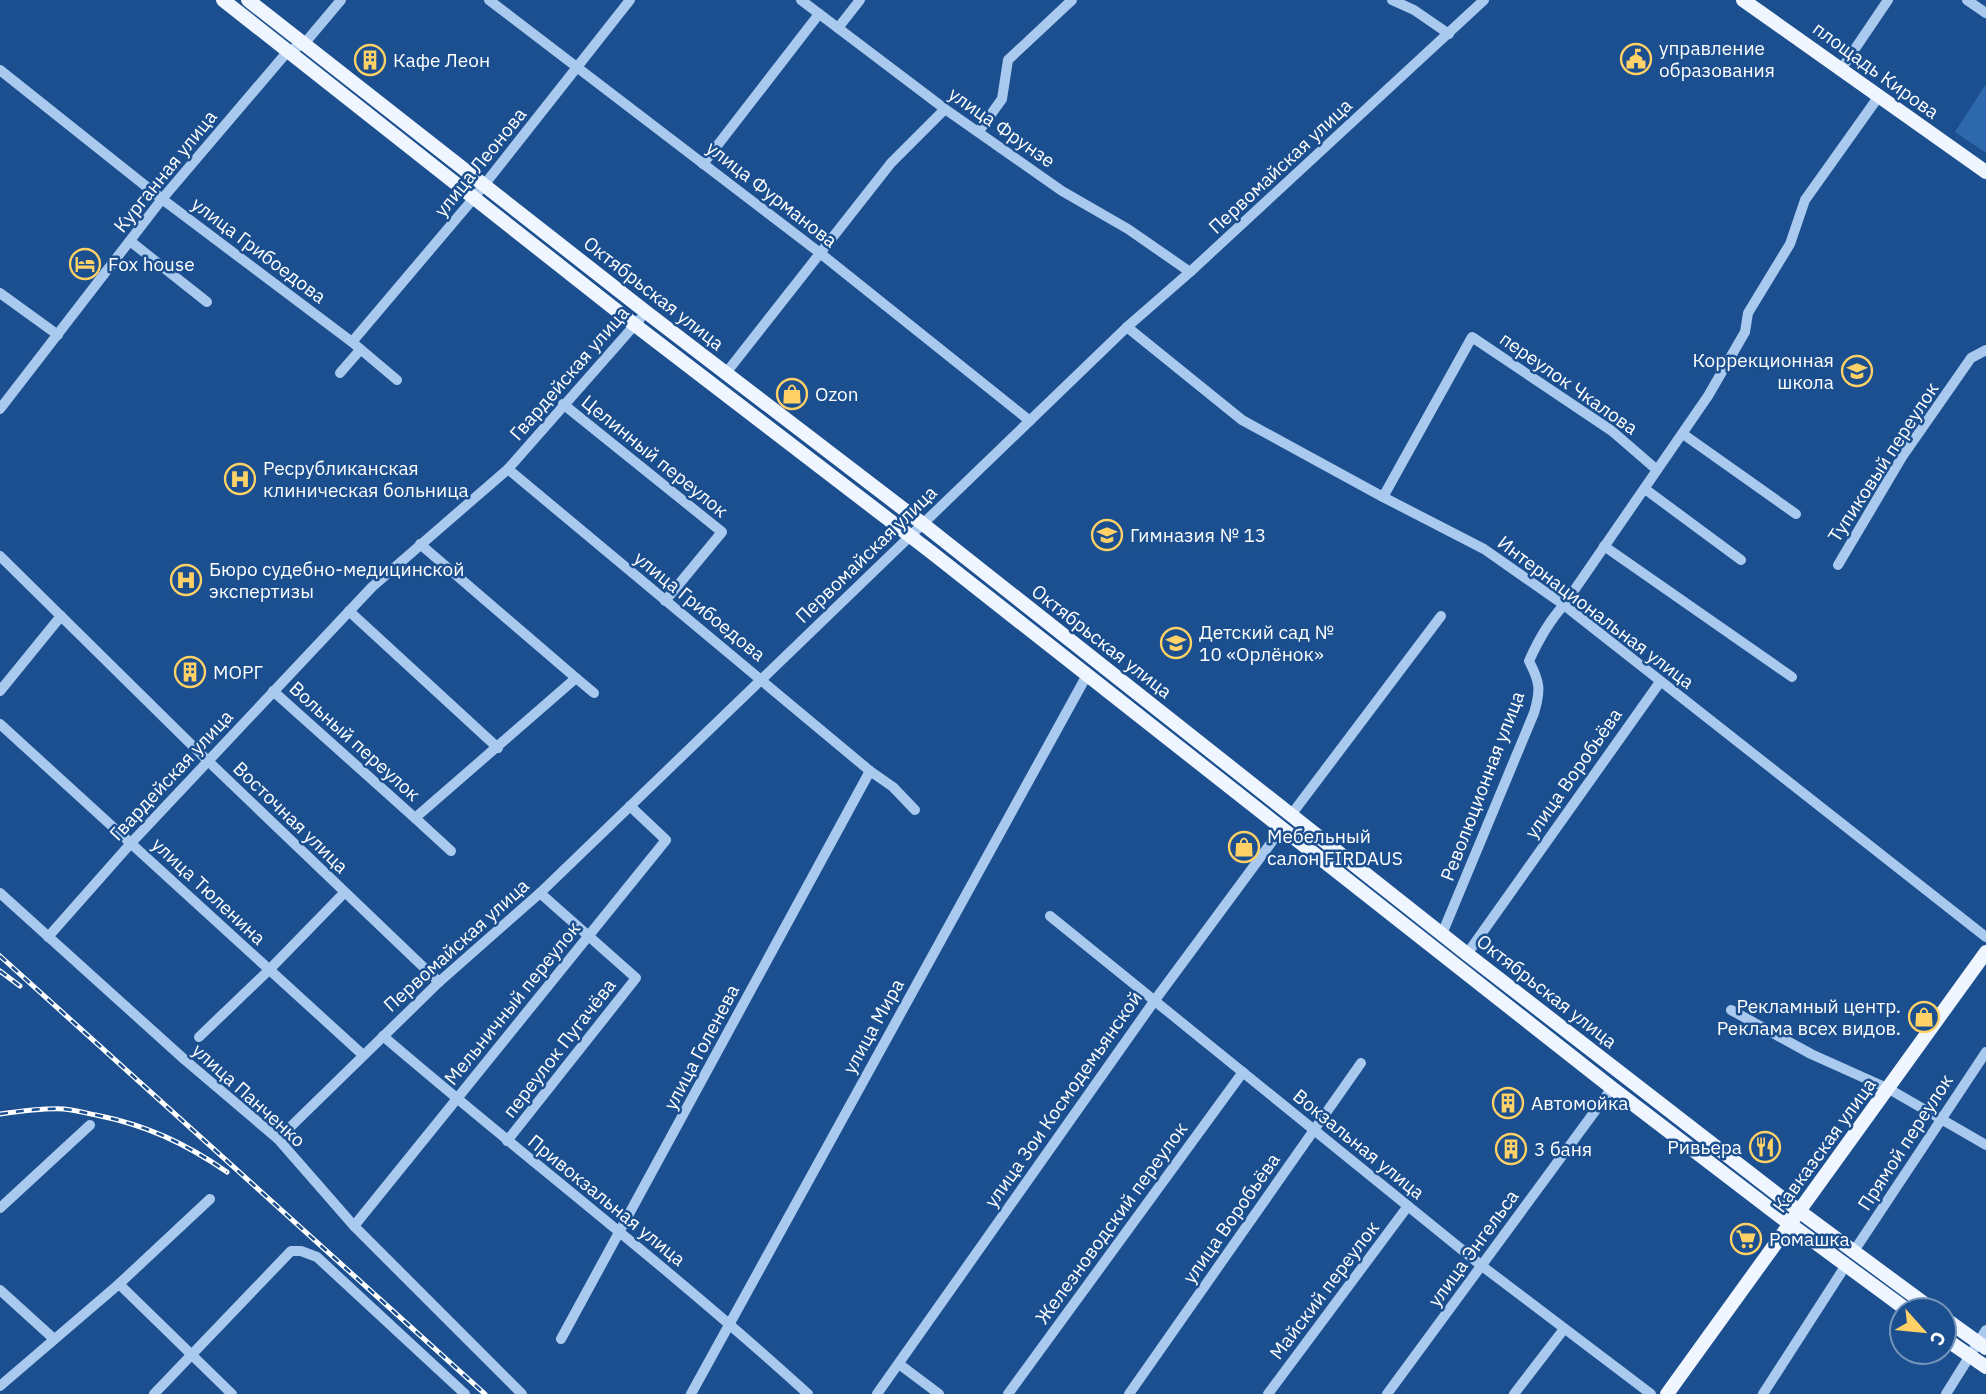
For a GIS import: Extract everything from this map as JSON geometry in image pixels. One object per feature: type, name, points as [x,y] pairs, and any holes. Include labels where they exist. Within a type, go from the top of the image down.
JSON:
[{"type":"main road","name":"Октябрьская улица","points":[[223,0],[473,199],[910,536],[1612,1088],[1888,1296]]},
{"type":"main road","name":"Октябрьская улица","points":[[248,0],[646,312],[923,524],[1467,954],[1915,1296]]},
{"type":"main road","name":"площадь Кирова","points":[[1742,0],[1986,172]]},
{"type":"main road","name":"Кавказская улица","points":[[1667,1394],[1986,952]]},
{"type":"main road","points":[[1958,1328],[1982,1345]]},
{"type":"main road","points":[[1958,1348],[1986,1367]]},
{"type":"street","name":"Курганная улица","points":[[0,409],[162,199],[288,51],[304,44],[341,0]]},
{"type":"street","name":"улица Фурманова","points":[[489,0],[820,253],[1030,421]]},
{"type":"street","name":"улица Леонова","points":[[340,373],[356,346],[630,0]]},
{"type":"street","name":"улица Фрунзе","points":[[801,0],[945,109],[1062,191],[1128,229],[1190,272]]},
{"type":"street","points":[[838,28],[860,0]]},
{"type":"street","points":[[979,131],[1002,99],[1008,60],[1073,0]]},
{"type":"street","points":[[1392,0],[1414,10],[1448,34]]},
{"type":"street","name":"Первомайская улица","points":[[278,1139],[439,982],[540,893],[1127,327],[1484,0]]},
{"type":"street","points":[[1842,68],[1888,0]]},
{"type":"street","points":[[1966,0],[1986,13]]},
{"type":"street","points":[[703,164],[819,14]]},
{"type":"street","name":"улица Грибоедова","points":[[0,70],[397,380]]},
{"type":"street","name":"Революционная улица","points":[[1442,934],[1534,713],[1539,696],[1539,679],[1529,661],[1555,615],[1683,434],[1745,332],[1748,313],[1790,244],[1805,200],[1878,96]]},
{"type":"street","points":[[726,373],[891,163],[945,109]]},
{"type":"street","points":[[130,242],[207,302]]},
{"type":"street","points":[[0,293],[58,335]]},
{"type":"street","name":"Гвардейская улица","points":[[48,937],[207,760],[372,587],[508,469],[646,312]]},
{"type":"street","name":"Интернациональная улица","points":[[1127,327],[1242,419],[1484,549],[1564,605],[1986,937]]},
{"type":"street","name":"переулок Чкалова","points":[[1383,497],[1472,337],[1612,431],[1657,470]]},
{"type":"street","name":"Тупиковый переулок","points":[[1838,565],[1902,457],[1971,358],[1986,350]]},
{"type":"street","name":"Целинный переулок","points":[[563,404],[722,532],[665,601]]},
{"type":"street","points":[[1683,434],[1797,514]]},
{"type":"street","name":"улица Грибоедова","points":[[508,469],[870,771],[893,787],[915,810]]},
{"type":"street","points":[[1645,489],[1741,561]]},
{"type":"street","points":[[420,544],[594,693]]},
{"type":"street","points":[[1604,546],[1792,677]]},
{"type":"street","name":"Восточная улица","points":[[0,556],[344,893],[439,982]]},
{"type":"street","points":[[349,611],[498,748]]},
{"type":"street","points":[[0,691],[61,616]]},
{"type":"street","points":[[1291,815],[1441,616]]},
{"type":"street","name":"улица Мира","points":[[691,1394],[1087,675]]},
{"type":"street","name":"Вольный переулок","points":[[415,818],[576,678]]},
{"type":"street","name":"улица Воробьёва","points":[[1467,954],[1660,682]]},
{"type":"street","name":"Вольный переулок","points":[[273,691],[451,852]]},
{"type":"street","name":"улица Тюленина","points":[[0,724],[363,1055]]},
{"type":"street","name":"улица Голенева","points":[[561,1339],[870,771]]},
{"type":"street","name":"Мельничный переулок","points":[[354,1226],[666,840],[630,806]]},
{"type":"street","name":"улица Зои Космодемьянской","points":[[877,1394],[1155,1000],[1282,828]]},
{"type":"street","points":[[199,1037],[344,893]]},
{"type":"street","name":"переулок Пугачёва","points":[[507,1141],[636,978],[540,893]]},
{"type":"street","name":"улица Панченко","points":[[0,894],[185,1060],[278,1139],[354,1226],[522,1394]]},
{"type":"street","name":"Вокзальная улица","points":[[1050,916],[1482,1266],[1651,1394]]},
{"type":"street","points":[[1731,1010],[1811,1054],[1889,1089],[1986,1145]]},
{"type":"street","name":"Привокзальная улица","points":[[383,1036],[729,1322],[808,1394]]},
{"type":"street","name":"Прямой переулок","points":[[1854,1251],[1986,1052]]},
{"type":"street","name":"улица Воробьёва","points":[[1129,1394],[1361,1063]]},
{"type":"street","name":"Железноводский переулок","points":[[1008,1394],[1243,1072]]},
{"type":"street","name":"улица Энгельса","points":[[1387,1394],[1612,1088]]},
{"type":"street","points":[[0,1208],[90,1125]]},
{"type":"street","points":[[0,1386],[119,1284],[210,1199]]},
{"type":"street","name":"Майский переулок","points":[[1268,1394],[1408,1206]]},
{"type":"street","points":[[154,1394],[291,1251],[301,1251],[317,1257],[465,1394]]},
{"type":"street","points":[[1763,1394],[1846,1265]]},
{"type":"street","points":[[119,1284],[232,1394]]},
{"type":"street","points":[[0,1290],[54,1339]]},
{"type":"street","points":[[1514,1394],[1564,1329]]},
{"type":"street","points":[[1946,1394],[1969,1356],[1982,1345],[1986,1330]]},
{"type":"street","points":[[899,1364],[939,1394]]},
{"type":"shaded area","points":[[1986,84],[1986,153],[1955,132]]},
{"type":"railway","points":[[0,956],[485,1394]]},
{"type":"railway","points":[[0,971],[20,986]]},
{"type":"railway","points":[[0,1114],[64,1109],[114,1119],[164,1136],[227,1172]]},
{"type":"place","name":"управление образования","points":[[1636,59]]},
{"type":"place","name":"Кафе Леон","points":[[370,60]]},
{"type":"place","name":"Fox house","points":[[85,264]]},
{"type":"place","name":"Коррекционная школа","points":[[1857,371]]},
{"type":"place","name":"Ozon","points":[[792,394]]},
{"type":"place","name":"Ресрубликанская клиническая больница","points":[[240,479]]},
{"type":"place","name":"Гимназия № 13","points":[[1107,535]]},
{"type":"place","name":"Бюро судебно-медицинской экспертизы","points":[[186,580]]},
{"type":"place","name":"Детский сад № 10 «Орлёнок»","points":[[1176,643]]},
{"type":"place","name":"МОРГ","points":[[190,672]]},
{"type":"place","name":"Мебельный салон FIRDAUS","points":[[1244,847]]},
{"type":"place","name":"Рекламный центр. Реклама всех видов.","points":[[1924,1017]]},
{"type":"place","name":"Автомойка","points":[[1508,1103]]},
{"type":"place","name":"Ривьера","points":[[1765,1147]]},
{"type":"place","name":"3 баня","points":[[1511,1149]]},
{"type":"place","name":"Ромашка","points":[[1746,1239]]}]
